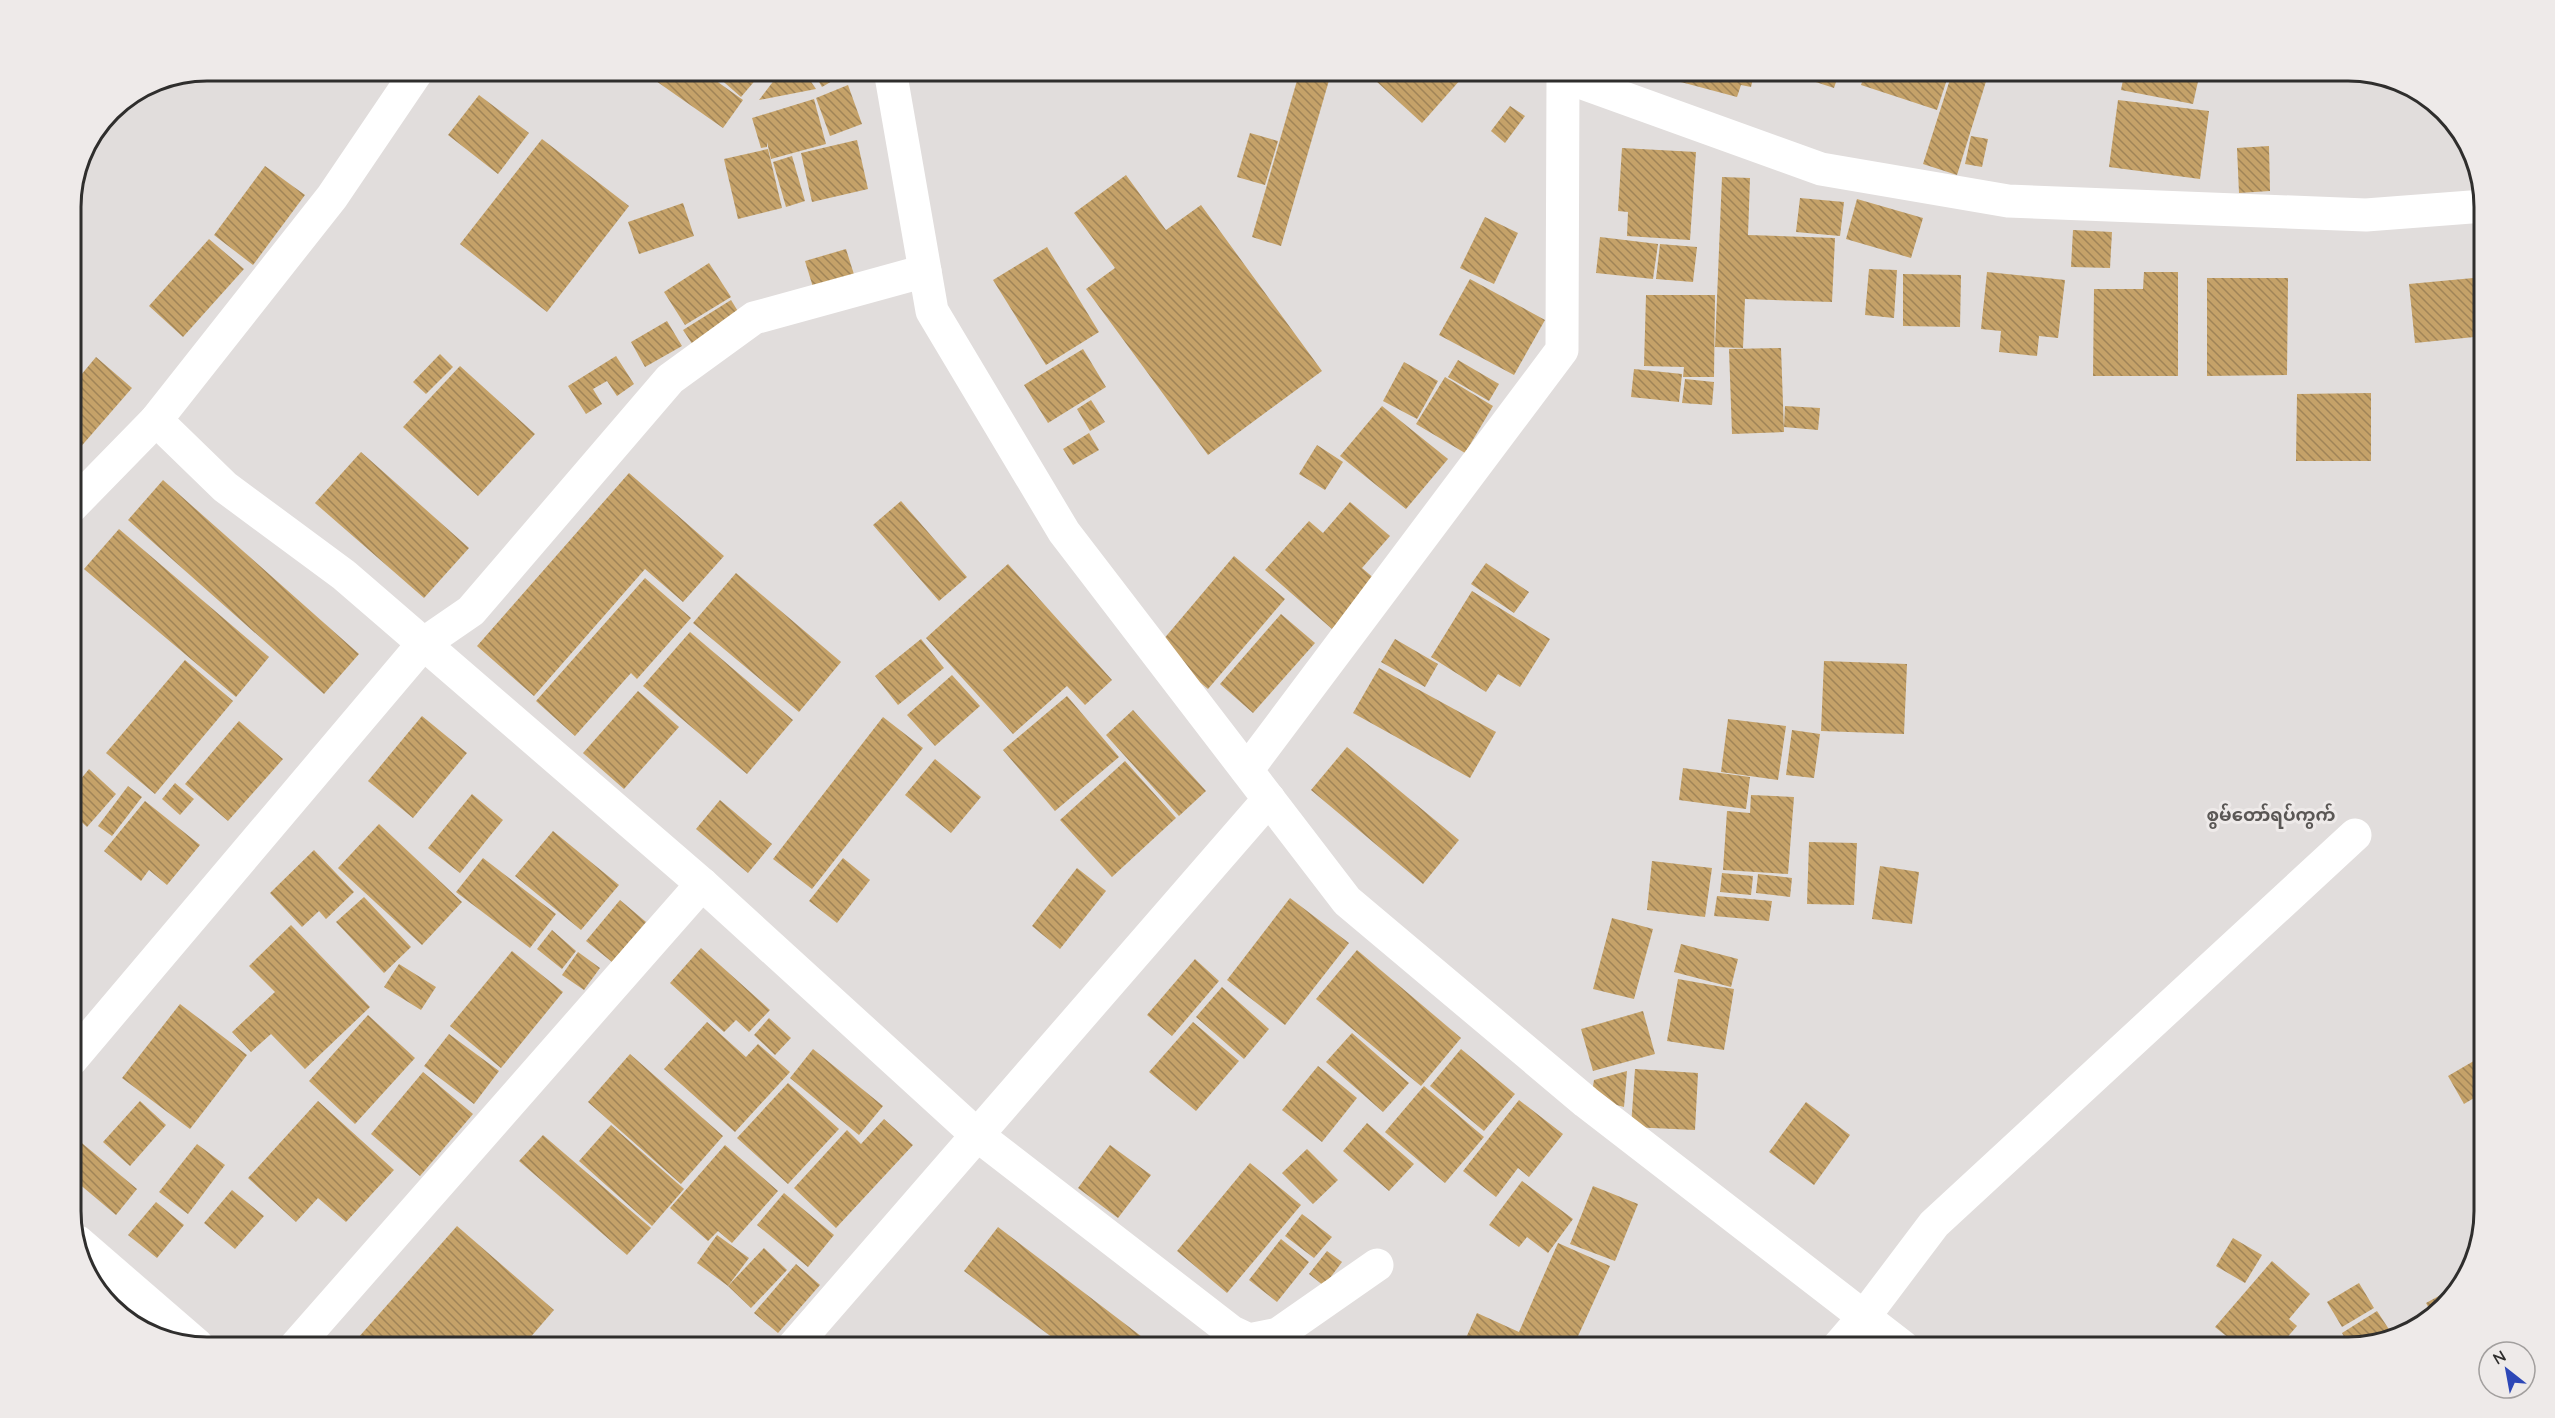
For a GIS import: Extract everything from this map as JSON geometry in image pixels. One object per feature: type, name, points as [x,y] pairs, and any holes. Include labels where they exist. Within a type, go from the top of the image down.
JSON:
[{"type":"street","points":[[81,497],[156,420],[332,197],[411,81]]},
{"type":"street","points":[[892,81],[932,311],[1065,532],[1347,901],[1586,1102],[1889,1337]]},
{"type":"street","points":[[1247,770],[1562,350],[1562,81]]},
{"type":"street","points":[[1584,81],[1821,169],[2008,201],[2366,215],[2474,207]]},
{"type":"street","points":[[81,1048],[423,644],[471,611],[670,379],[754,318],[925,272]]},
{"type":"street","points":[[156,420],[225,487],[344,575],[702,884],[977,1135],[1232,1332],[1243,1337]]},
{"type":"street","points":[[802,1337],[1269,799]]},
{"type":"street","points":[[1847,1337],[1934,1224],[2355,835]]},
{"type":"street","points":[[304,1337],[702,884]]},
{"type":"street","points":[[87,1250],[186,1335]]},
{"type":"street","points":[[1264,1337],[1278,1334],[1377,1265]]},
{"type":"building","points":[[656,81],[716,81],[743,100],[723,128]]},
{"type":"building","points":[[723,81],[755,81],[741,97]]},
{"type":"building","points":[[774,81],[811,81],[816,89],[759,100]]},
{"type":"building","points":[[818,81],[832,81],[822,87]]},
{"type":"building","points":[[1297,81],[1329,81],[1281,246],[1252,237]]},
{"type":"building","points":[[1376,81],[1459,81],[1422,123]]},
{"type":"building","points":[[1677,81],[1752,81],[1751,87],[1741,85],[1737,97]]},
{"type":"building","points":[[1813,81],[1836,81],[1834,88]]},
{"type":"building","points":[[1862,81],[1946,81],[1937,110],[1861,85]]},
{"type":"building","points":[[1949,81],[1986,81],[1957,175],[1923,164]]},
{"type":"building","points":[[2123,81],[2198,81],[2193,104],[2121,90]]},
{"type":"building","points":[[848,85],[862,124],[830,136],[816,98]]},
{"type":"building","points":[[479,95],[529,133],[498,174],[448,135]]},
{"type":"building","points":[[814,99],[826,144],[771,159],[767,142],[767,147],[761,148],[752,118]]},
{"type":"building","points":[[2118,100],[2209,111],[2200,179],[2109,167]]},
{"type":"building","points":[[1510,106],[1525,116],[1505,143],[1491,131]]},
{"type":"building","points":[[1250,133],[1278,141],[1265,185],[1237,177]]},
{"type":"building","points":[[1971,136],[1988,139],[1982,167],[1965,164]]},
{"type":"building","points":[[542,139],[629,206],[547,312],[460,244]]},
{"type":"building","points":[[857,140],[868,189],[812,202],[801,153]]},
{"type":"building","points":[[2269,146],[2270,191],[2239,193],[2237,148]]},
{"type":"building","points":[[1622,148],[1696,152],[1690,240],[1627,236],[1628,212],[1618,211]]},
{"type":"building","points":[[768,149],[782,208],[738,219],[724,159]]},
{"type":"building","points":[[792,156],[805,201],[786,207],[773,162]]},
{"type":"building","points":[[265,166],[305,195],[253,265],[214,235]]},
{"type":"building","points":[[1126,175],[1166,230],[1201,205],[1322,371],[1208,455],[1086,289],[1115,268],[1074,213]]},
{"type":"building","points":[[1722,177],[1750,178],[1748,235],[1835,238],[1832,302],[1745,299],[1743,348],[1715,347]]},
{"type":"building","points":[[1800,198],[1844,202],[1840,236],[1796,232]]},
{"type":"building","points":[[1857,199],[1923,218],[1911,258],[1846,239]]},
{"type":"building","points":[[683,203],[694,236],[639,254],[628,222]]},
{"type":"building","points":[[1485,217],[1518,233],[1494,284],[1460,268]]},
{"type":"building","points":[[2073,230],[2112,232],[2110,268],[2071,267]]},
{"type":"building","points":[[1600,237],[1658,244],[1653,279],[1596,273]]},
{"type":"building","points":[[209,239],[244,269],[183,337],[149,306]]},
{"type":"building","points":[[1660,244],[1697,247],[1693,282],[1656,279]]},
{"type":"building","points":[[1047,247],[1099,332],[1046,365],[993,280]]},
{"type":"building","points":[[846,249],[857,284],[816,297],[805,261]]},
{"type":"building","points":[[709,263],[731,297],[685,325],[664,292]]},
{"type":"building","points":[[1869,269],[1897,270],[1894,318],[1865,315]]},
{"type":"building","points":[[1987,272],[2065,280],[2058,338],[2039,336],[2037,356],[1999,352],[2001,331],[1981,329]]},
{"type":"building","points":[[2144,272],[2178,272],[2178,376],[2093,376],[2094,289],[2143,289]]},
{"type":"building","points":[[1903,274],[1961,275],[1960,327],[1903,326]]},
{"type":"building","points":[[2207,278],[2288,278],[2287,375],[2207,376]]},
{"type":"building","points":[[2474,278],[2474,337],[2415,343],[2409,284]]},
{"type":"building","points":[[1470,279],[1545,320],[1514,375],[1439,335]]},
{"type":"building","points":[[1646,295],[1715,295],[1714,377],[1683,377],[1684,367],[1644,366]]},
{"type":"building","points":[[731,300],[744,321],[697,351],[683,330]]},
{"type":"building","points":[[667,321],[682,346],[645,367],[631,342]]},
{"type":"building","points":[[1781,348],[1784,432],[1732,434],[1729,349]]},
{"type":"building","points":[[1083,349],[1106,387],[1048,423],[1024,385]]},
{"type":"building","points":[[440,354],[453,367],[426,394],[413,382]]},
{"type":"building","points":[[616,356],[634,384],[617,396],[607,381],[593,389],[602,404],[586,414],[568,386]]},
{"type":"building","points":[[96,357],[132,388],[81,447],[81,375]]},
{"type":"building","points":[[1458,360],[1499,384],[1489,401],[1448,377]]},
{"type":"building","points":[[1404,362],[1438,381],[1417,419],[1383,401]]},
{"type":"building","points":[[460,366],[535,434],[478,496],[403,427]]},
{"type":"building","points":[[1634,369],[1682,374],[1679,402],[1631,397]]},
{"type":"building","points":[[1445,377],[1493,406],[1465,453],[1416,424]]},
{"type":"building","points":[[1685,379],[1714,382],[1712,405],[1682,403]]},
{"type":"building","points":[[2371,393],[2371,461],[2296,461],[2297,394]]},
{"type":"building","points":[[1091,400],[1105,422],[1090,431],[1077,409]]},
{"type":"building","points":[[1382,406],[1448,459],[1406,509],[1340,456]]},
{"type":"building","points":[[1785,406],[1820,408],[1818,430],[1784,427]]},
{"type":"building","points":[[1089,433],[1099,450],[1073,465],[1063,449]]},
{"type":"building","points":[[1317,445],[1343,462],[1325,490],[1299,474]]},
{"type":"building","points":[[361,452],[469,548],[424,598],[315,503]]},
{"type":"building","points":[[629,473],[724,556],[683,602],[645,569],[534,696],[477,646]]},
{"type":"building","points":[[163,480],[359,654],[324,694],[128,520]]},
{"type":"building","points":[[901,501],[967,577],[939,601],[873,525]]},
{"type":"building","points":[[1350,502],[1390,536],[1362,568],[1376,580],[1332,629],[1265,570],[1309,521],[1323,533]]},
{"type":"building","points":[[119,529],[269,657],[236,697],[84,569]]},
{"type":"building","points":[[1234,556],[1285,599],[1208,689],[1157,647]]},
{"type":"building","points":[[1486,563],[1529,592],[1514,613],[1471,584]]},
{"type":"building","points":[[1008,564],[1112,680],[1085,705],[1067,686],[1013,734],[926,638]]},
{"type":"building","points":[[736,573],[841,662],[799,712],[693,623]]},
{"type":"building","points":[[645,578],[691,618],[637,679],[631,673],[575,736],[536,701]]},
{"type":"building","points":[[1472,591],[1550,639],[1520,687],[1498,674],[1486,692],[1431,657]]},
{"type":"building","points":[[1281,614],[1315,643],[1253,713],[1220,684]]},
{"type":"building","points":[[690,632],[793,720],[747,774],[643,686]]},
{"type":"building","points":[[921,639],[944,668],[898,705],[875,676]]},
{"type":"building","points":[[1395,639],[1438,664],[1425,687],[1381,662]]},
{"type":"building","points":[[185,660],[233,701],[155,794],[106,753]]},
{"type":"building","points":[[1824,661],[1907,664],[1904,734],[1821,731]]},
{"type":"building","points":[[1379,668],[1496,732],[1470,778],[1353,713]]},
{"type":"building","points":[[952,675],[980,706],[935,746],[907,715]]},
{"type":"building","points":[[638,691],[679,727],[624,789],[583,753]]},
{"type":"building","points":[[1067,696],[1119,757],[1055,811],[1003,750]]},
{"type":"building","points":[[1133,710],[1206,791],[1179,816],[1106,735]]},
{"type":"building","points":[[422,716],[467,753],[413,818],[368,781]]},
{"type":"building","points":[[883,717],[923,748],[812,889],[773,859]]},
{"type":"building","points":[[1728,719],[1786,726],[1778,780],[1721,772]]},
{"type":"building","points":[[239,721],[283,759],[228,821],[185,784]]},
{"type":"building","points":[[1792,730],[1820,734],[1814,778],[1786,775]]},
{"type":"building","points":[[1347,747],[1459,840],[1423,884],[1311,790]]},
{"type":"building","points":[[935,759],[981,797],[951,833],[905,795]]},
{"type":"building","points":[[1125,761],[1176,818],[1112,877],[1060,820]]},
{"type":"building","points":[[1683,768],[1750,777],[1746,809],[1679,800]]},
{"type":"building","points":[[89,769],[116,794],[87,827],[81,821],[81,779]]},
{"type":"building","points":[[175,783],[194,799],[180,815],[162,799]]},
{"type":"building","points":[[128,786],[142,797],[112,836],[98,826]]},
{"type":"building","points":[[472,794],[503,820],[460,873],[428,848]]},
{"type":"building","points":[[1751,795],[1794,797],[1788,874],[1723,870],[1727,811],[1750,813]]},
{"type":"building","points":[[720,800],[772,844],[748,873],[696,829]]},
{"type":"building","points":[[145,801],[200,845],[167,885],[149,870],[141,881],[104,851]]},
{"type":"building","points":[[379,824],[462,902],[422,945],[338,868]]},
{"type":"building","points":[[553,831],[619,885],[581,930],[515,876]]},
{"type":"building","points":[[1809,842],[1857,843],[1854,905],[1807,904]]},
{"type":"building","points":[[314,850],[354,892],[326,919],[319,911],[302,927],[270,893]]},
{"type":"building","points":[[483,858],[556,914],[530,948],[456,892]]},
{"type":"building","points":[[843,858],[870,880],[837,923],[809,901]]},
{"type":"building","points":[[1652,861],[1712,868],[1705,917],[1647,910]]},
{"type":"building","points":[[1880,866],[1919,872],[1912,924],[1872,919]]},
{"type":"building","points":[[1077,868],[1106,891],[1060,949],[1032,926]]},
{"type":"building","points":[[1722,873],[1753,876],[1751,895],[1720,892]]},
{"type":"building","points":[[1758,874],[1792,878],[1790,897],[1756,893]]},
{"type":"building","points":[[1717,896],[1772,901],[1769,921],[1714,916]]},
{"type":"building","points":[[364,897],[411,947],[384,973],[336,922]]},
{"type":"building","points":[[1290,898],[1349,943],[1285,1025],[1227,980]]},
{"type":"building","points":[[620,900],[646,922],[612,962],[586,941]]},
{"type":"building","points":[[1612,918],[1653,929],[1634,999],[1593,989]]},
{"type":"building","points":[[291,925],[370,1007],[305,1069],[271,1034],[251,1052],[232,1032],[275,992],[249,966]]},
{"type":"building","points":[[552,930],[576,951],[562,969],[537,949]]},
{"type":"building","points":[[1681,944],[1738,959],[1731,987],[1674,972]]},
{"type":"building","points":[[701,948],[770,1010],[749,1032],[736,1020],[724,1032],[670,983]]},
{"type":"building","points":[[1357,950],[1461,1038],[1421,1086],[1316,999]]},
{"type":"building","points":[[512,951],[563,992],[501,1068],[450,1026]]},
{"type":"building","points":[[578,952],[600,968],[584,990],[562,975]]},
{"type":"building","points":[[1195,959],[1219,981],[1172,1036],[1147,1015]]},
{"type":"building","points":[[399,964],[436,987],[421,1010],[384,987]]},
{"type":"building","points":[[1678,979],[1734,989],[1724,1050],[1667,1041]]},
{"type":"building","points":[[1222,987],[1269,1029],[1244,1059],[1196,1017]]},
{"type":"building","points":[[180,1004],[247,1055],[190,1129],[122,1078]]},
{"type":"building","points":[[1643,1011],[1655,1054],[1593,1071],[1581,1029]]},
{"type":"building","points":[[368,1015],[415,1058],[355,1124],[309,1081]]},
{"type":"building","points":[[769,1018],[791,1038],[775,1055],[754,1035]]},
{"type":"building","points":[[707,1022],[746,1057],[758,1044],[790,1072],[735,1132],[664,1069]]},
{"type":"building","points":[[1193,1022],[1239,1061],[1196,1111],[1149,1072]]},
{"type":"building","points":[[1352,1033],[1409,1083],[1383,1112],[1326,1062]]},
{"type":"building","points":[[449,1034],[499,1071],[474,1104],[424,1066]]},
{"type":"building","points":[[813,1049],[883,1106],[859,1135],[790,1078]]},
{"type":"building","points":[[1461,1049],[1515,1094],[1484,1131],[1430,1086]]},
{"type":"building","points":[[630,1054],[723,1136],[681,1184],[588,1102]]},
{"type":"building","points":[[2474,1061],[2474,1098],[2464,1104],[2448,1076]]},
{"type":"building","points":[[1318,1066],[1357,1098],[1322,1142],[1282,1110]]},
{"type":"building","points":[[1635,1069],[1698,1073],[1695,1130],[1631,1127]]},
{"type":"building","points":[[1627,1071],[1624,1107],[1591,1098],[1594,1080]]},
{"type":"building","points":[[423,1072],[473,1114],[420,1176],[371,1134]]},
{"type":"building","points":[[788,1083],[839,1129],[788,1184],[737,1138]]},
{"type":"building","points":[[1424,1086],[1484,1137],[1445,1183],[1385,1132]]},
{"type":"building","points":[[1519,1100],[1563,1134],[1529,1177],[1518,1168],[1496,1197],[1463,1171]]},
{"type":"building","points":[[140,1101],[166,1125],[130,1166],[103,1142]]},
{"type":"building","points":[[318,1101],[394,1170],[346,1222],[318,1198],[296,1222],[248,1178]]},
{"type":"building","points":[[1806,1102],[1850,1135],[1814,1185],[1769,1152]]},
{"type":"building","points":[[884,1119],[913,1145],[836,1228],[794,1188],[847,1130],[861,1144]]},
{"type":"building","points":[[1367,1123],[1414,1164],[1389,1191],[1343,1151]]},
{"type":"building","points":[[611,1125],[684,1189],[652,1226],[579,1161]]},
{"type":"building","points":[[543,1135],[651,1228],[627,1255],[519,1161]]},
{"type":"building","points":[[81,1142],[137,1189],[116,1215],[81,1185]]},
{"type":"building","points":[[197,1144],[225,1165],[188,1214],[159,1192]]},
{"type":"building","points":[[725,1145],[778,1191],[732,1243],[718,1231],[708,1241],[670,1208]]},
{"type":"building","points":[[1110,1145],[1151,1175],[1118,1218],[1078,1188]]},
{"type":"building","points":[[1307,1149],[1338,1180],[1313,1204],[1282,1173]]},
{"type":"building","points":[[1250,1163],[1301,1205],[1227,1293],[1177,1251]]},
{"type":"building","points":[[1522,1181],[1573,1219],[1548,1253],[1527,1237],[1519,1247],[1489,1225]]},
{"type":"building","points":[[1593,1186],[1638,1204],[1615,1261],[1570,1244]]},
{"type":"building","points":[[232,1190],[264,1216],[235,1249],[204,1223]]},
{"type":"building","points":[[784,1193],[834,1235],[808,1267],[757,1225]]},
{"type":"building","points":[[156,1202],[184,1225],[157,1258],[128,1235]]},
{"type":"building","points":[[1302,1214],[1332,1237],[1314,1258],[1285,1236]]},
{"type":"building","points":[[457,1226],[554,1310],[531,1337],[359,1337]]},
{"type":"building","points":[[998,1227],[1142,1337],[1052,1337],[964,1271]]},
{"type":"building","points":[[717,1235],[749,1258],[728,1286],[697,1263]]},
{"type":"building","points":[[2233,1238],[2262,1255],[2245,1283],[2216,1266]]},
{"type":"building","points":[[1281,1239],[1309,1262],[1277,1302],[1249,1280]]},
{"type":"building","points":[[1558,1243],[1610,1266],[1578,1337],[1466,1337],[1477,1313],[1519,1332]]},
{"type":"building","points":[[764,1248],[787,1270],[751,1308],[728,1286]]},
{"type":"building","points":[[1327,1251],[1342,1262],[1324,1286],[1309,1274]]},
{"type":"building","points":[[2272,1261],[2310,1294],[2289,1319],[2297,1326],[2288,1337],[2228,1337],[2215,1327]]},
{"type":"building","points":[[796,1264],[820,1285],[778,1333],[754,1313]]},
{"type":"building","points":[[2359,1283],[2374,1308],[2342,1327],[2327,1302]]},
{"type":"building","points":[[2443,1294],[2429,1308],[2426,1303]]},
{"type":"building","points":[[2377,1311],[2389,1330],[2357,1337],[2344,1337],[2342,1333]]},
{"type":"district","name":"စွမ်တော်ရပ်ကွက်","points":[[2271,815]]}]
